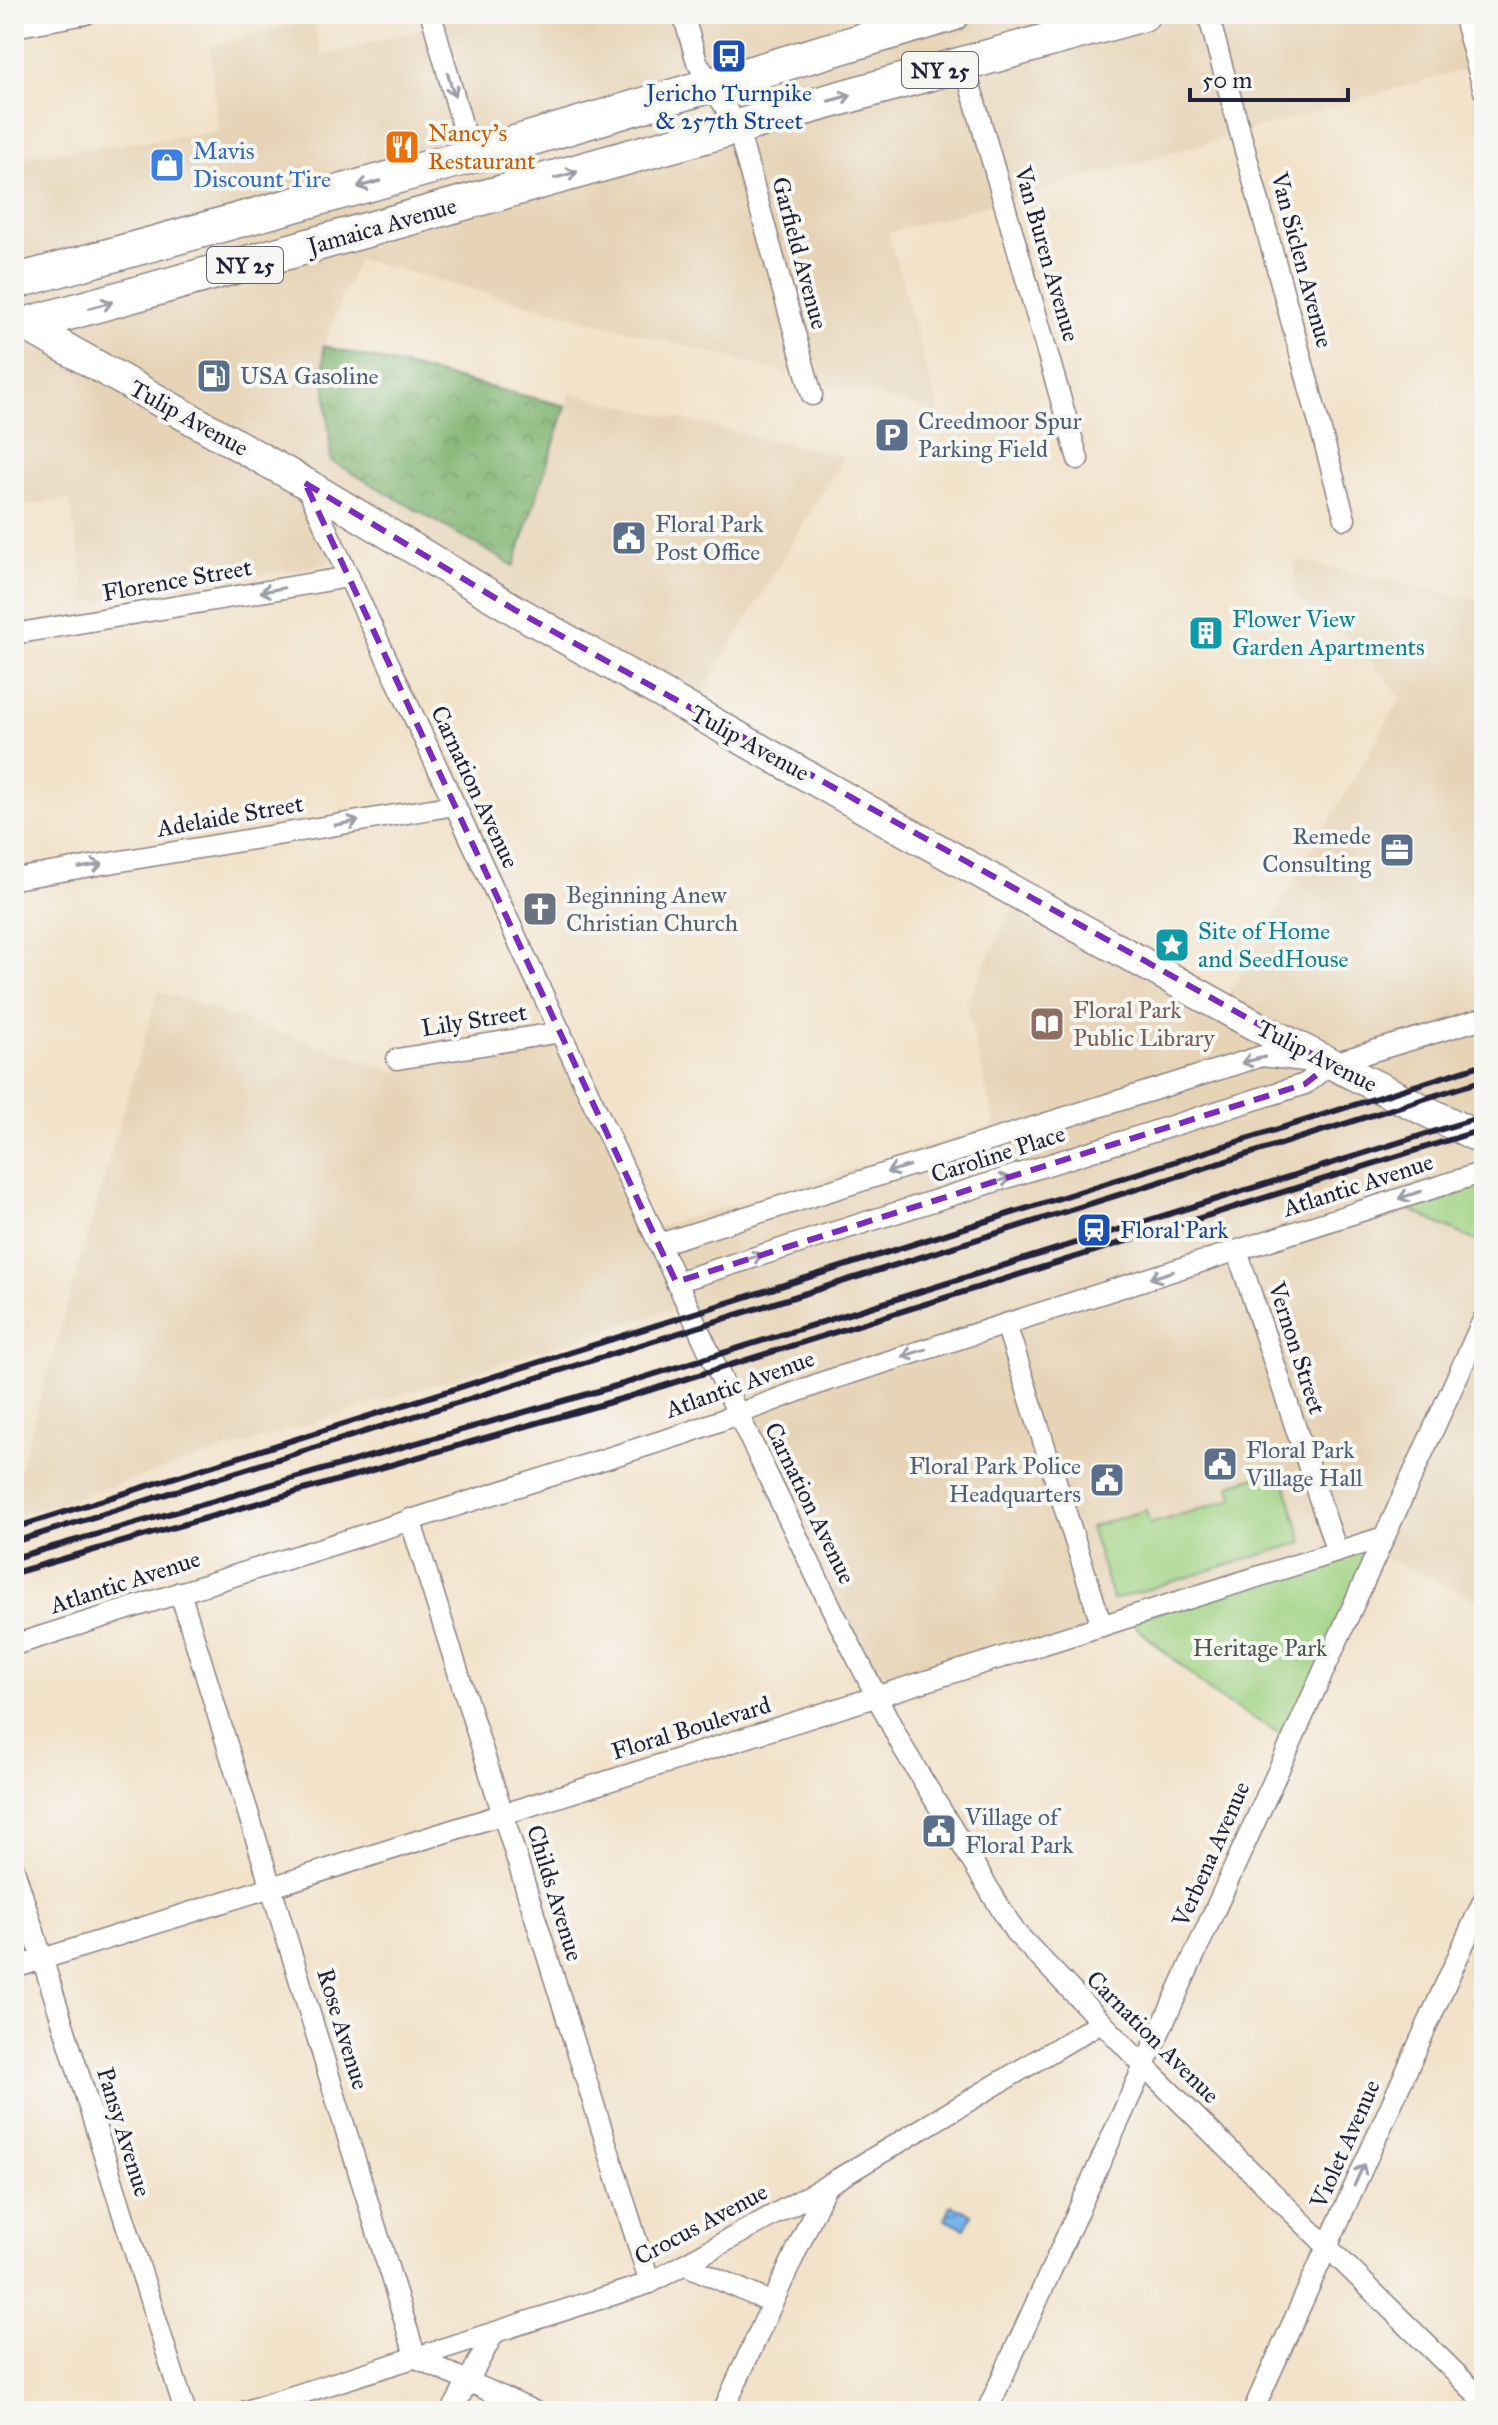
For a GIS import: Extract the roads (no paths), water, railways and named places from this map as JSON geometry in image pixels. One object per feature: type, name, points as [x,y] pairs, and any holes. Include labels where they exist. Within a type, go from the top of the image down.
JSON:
[{"type":"main road","name":"NY 25","points":[[737,126],[1143,14]]},
{"type":"main road","name":"NY 25","points":[[711,84],[942,15]]},
{"type":"main road","name":"Jamaica Avenue","points":[[14,282],[471,156],[711,84]]},
{"type":"main road","name":"Jamaica Avenue","points":[[18,324],[737,126]]},
{"type":"main road","name":"Tulip Avenue","points":[[18,324],[305,483],[581,648],[1244,1020],[1484,1140]]},
{"type":"street","points":[[14,27],[86,14]]},
{"type":"street","points":[[431,14],[471,156]]},
{"type":"street","name":"Garfield Avenue","points":[[683,14],[697,62],[737,126],[812,395]]},
{"type":"street","name":"Van Siclen Avenue","points":[[1208,14],[1345,519]]},
{"type":"street","points":[[1463,14],[1484,91]]},
{"type":"street","name":"Van Buren Avenue","points":[[964,64],[1078,459]]},
{"type":"street","name":"Carnation Avenue","points":[[305,483],[738,1414],[902,1746],[1015,1932],[1143,2065],[1484,2401]]},
{"type":"street","name":"Florence Street","points":[[14,634],[349,577]]},
{"type":"street","name":"Adelaide Street","points":[[14,879],[455,805]]},
{"type":"street","points":[[659,1244],[1262,1056],[1330,1064],[1484,1018]]},
{"type":"street","name":"Lily Street","points":[[397,1059],[561,1032]]},
{"type":"street","name":"Caroline Place","points":[[676,1282],[1305,1084],[1330,1064]]},
{"type":"street","name":"Atlantic Avenue","points":[[14,1645],[738,1414],[823,1382],[1484,1172]]},
{"type":"street","name":"Vernon Street","points":[[1237,1251],[1337,1552]]},
{"type":"street","name":"Verbena Avenue","points":[[987,2411],[1484,1318]]},
{"type":"street","points":[[1006,1324],[1102,1626]]},
{"type":"street","name":"Childs Avenue","points":[[410,1519],[650,2283]]},
{"type":"street","name":"Floral Boulevard","points":[[14,1968],[1384,1537]]},
{"type":"street","name":"Rose Avenue","points":[[180,1592],[416,2358]]},
{"type":"street","name":"Pansy Avenue","points":[[14,1869],[185,2411]]},
{"type":"street","name":"Violet Avenue","points":[[1253,2411],[1484,1899]]},
{"type":"street","name":"Crocus Avenue","points":[[246,2411],[650,2283],[826,2186],[1101,2022]]},
{"type":"street","points":[[723,2411],[826,2186]]},
{"type":"street","points":[[684,2264],[772,2303]]},
{"type":"street","points":[[452,2411],[494,2333]]},
{"type":"street","points":[[416,2358],[534,2411]]},
{"type":"water","points":[[951,2205],[972,2214],[965,2228],[945,2219]]},
{"type":"railway","points":[[14,1528],[1484,1064]]},
{"type":"railway","points":[[14,1542],[1484,1080]]},
{"type":"railway","points":[[14,1558],[623,1384],[1484,1116]]},
{"type":"railway","points":[[14,1573],[628,1397],[1484,1129]]},
{"type":"place","name":"Jericho Turnpike & 257th Street","points":[[729,56]]},
{"type":"place","name":"Nancy's Restaurant","points":[[402,147]]},
{"type":"place","name":"Mavis Discount Tire","points":[[167,165]]},
{"type":"place","name":"USA Gasoline","points":[[214,376]]},
{"type":"place","name":"Creedmoor Spur Parking Field","points":[[892,435]]},
{"type":"place","name":"Floral Park Post Office","points":[[629,538]]},
{"type":"place","name":"Flower View Garden Apartments","points":[[1206,633]]},
{"type":"place","name":"Remede Consulting","points":[[1397,850]]},
{"type":"place","name":"Beginning Anew Christian Church","points":[[540,909]]},
{"type":"place","name":"Site of Home and SeedHouse","points":[[1172,945]]},
{"type":"place","name":"Floral Park Public Library","points":[[1047,1024]]},
{"type":"place","name":"Floral Park","points":[[1094,1230]]},
{"type":"place","name":"Floral Park Village Hall","points":[[1220,1464]]},
{"type":"place","name":"Floral Park Police Headquarters","points":[[1107,1480]]},
{"type":"place","name":"Village of Floral Park","points":[[939,1831]]},
{"type":"park label","name":"Heritage Park","points":[[1260,1648]]}]
